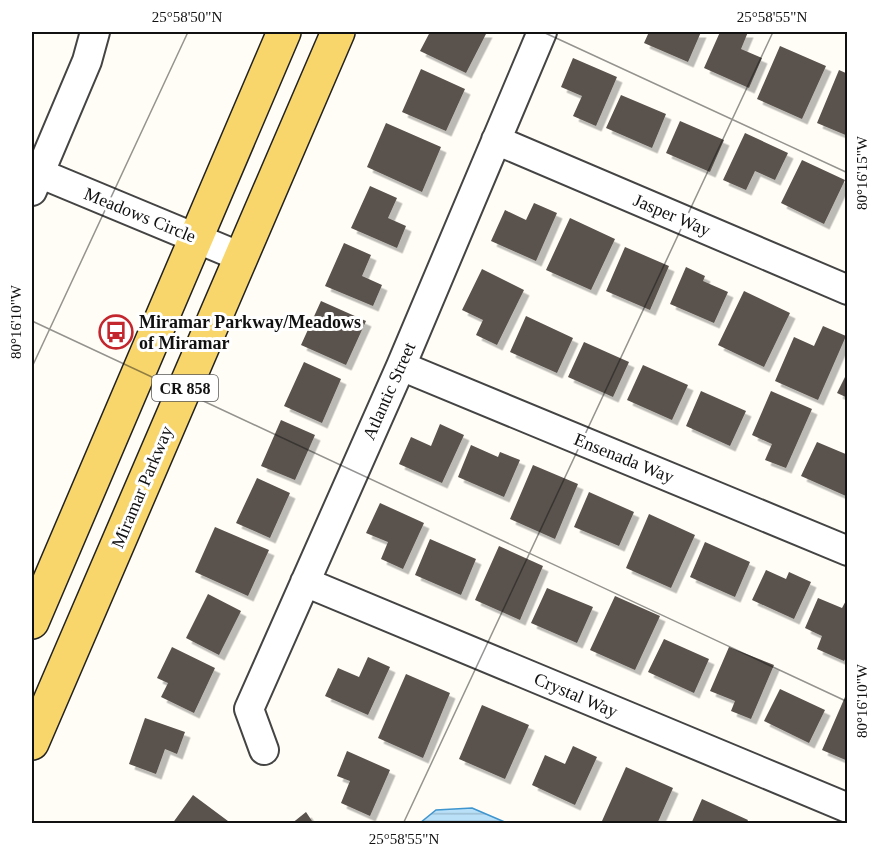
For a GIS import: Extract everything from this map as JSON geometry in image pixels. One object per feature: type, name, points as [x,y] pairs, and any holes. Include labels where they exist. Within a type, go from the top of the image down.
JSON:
[{"type":"main road","name":"CR 858","points":[[32,622],[284,32]]},
{"type":"main road","name":"Miramar Parkway","points":[[32,743],[338,32]]},
{"type":"street","points":[[35,182],[87,61],[95,32]]},
{"type":"street","name":"Atlantic Street","points":[[264,750],[249,709],[401,366],[542,32]]},
{"type":"street","name":"Jasper Way","points":[[496,140],[848,290]]},
{"type":"street","name":"Meadows Circle","points":[[35,182],[196,238],[241,257]]},
{"type":"street","name":"Ensenada Way","points":[[401,366],[848,551]]},
{"type":"street","name":"Crystal Way","points":[[305,582],[848,808]]},
{"type":"water","points":[[472,808],[507,823],[420,823],[436,810]]},
{"type":"building","points":[[430,32],[487,32],[466,73],[420,51]]},
{"type":"building","points":[[649,32],[701,32],[688,62],[644,43]]},
{"type":"building","points":[[720,32],[748,32],[741,49],[762,58],[749,88],[704,68]]},
{"type":"building","points":[[780,46],[826,66],[802,119],[757,99]]},
{"type":"building","points":[[573,58],[617,77],[596,126],[573,116],[582,96],[561,87]]},
{"type":"building","points":[[421,69],[465,89],[446,131],[402,112]]},
{"type":"building","points":[[839,70],[848,74],[848,136],[817,123]]},
{"type":"building","points":[[621,95],[666,114],[652,148],[606,128]]},
{"type":"building","points":[[680,121],[724,140],[710,172],[666,153]]},
{"type":"building","points":[[386,123],[441,147],[422,192],[367,167]]},
{"type":"building","points":[[745,133],[788,153],[775,180],[755,171],[746,190],[723,180]]},
{"type":"building","points":[[802,160],[845,180],[824,224],[781,203]]},
{"type":"building","points":[[370,186],[397,198],[388,218],[406,226],[397,248],[351,228]]},
{"type":"building","points":[[534,203],[557,213],[536,261],[491,241],[505,210],[526,220]]},
{"type":"building","points":[[570,218],[615,239],[591,290],[546,270]]},
{"type":"building","points":[[344,243],[371,255],[362,276],[382,285],[373,306],[325,286]]},
{"type":"building","points":[[625,247],[669,266],[650,310],[606,291]]},
{"type":"building","points":[[686,267],[705,276],[703,281],[728,292],[714,323],[670,304]]},
{"type":"building","points":[[482,269],[524,290],[497,345],[476,335],[483,320],[462,310]]},
{"type":"building","points":[[744,291],[790,313],[764,367],[718,345]]},
{"type":"building","points":[[321,301],[366,321],[346,365],[301,345]]},
{"type":"building","points":[[526,316],[573,338],[557,373],[510,352]]},
{"type":"building","points":[[823,326],[846,336],[818,400],[775,381],[794,337],[814,346]]},
{"type":"building","points":[[584,342],[629,362],[613,397],[568,377]]},
{"type":"building","points":[[304,362],[341,379],[322,423],[284,406]]},
{"type":"building","points":[[643,365],[688,385],[672,420],[627,400]]},
{"type":"building","points":[[848,371],[848,398],[837,393]]},
{"type":"building","points":[[701,391],[746,411],[730,446],[686,426]]},
{"type":"building","points":[[771,391],[812,409],[786,468],[765,460],[772,444],[752,435]]},
{"type":"building","points":[[281,420],[315,435],[295,480],[261,466]]},
{"type":"building","points":[[440,424],[464,435],[442,483],[399,464],[411,437],[431,446]]},
{"type":"building","points":[[817,442],[848,455],[846,496],[801,476]]},
{"type":"building","points":[[471,445],[498,457],[500,452],[520,460],[504,497],[458,477]]},
{"type":"building","points":[[533,465],[578,484],[555,539],[510,519]]},
{"type":"building","points":[[257,478],[290,493],[270,538],[236,523]]},
{"type":"building","points":[[589,492],[634,512],[619,546],[574,527]]},
{"type":"building","points":[[380,503],[424,523],[403,569],[381,559],[388,542],[366,533]]},
{"type":"building","points":[[649,514],[695,535],[671,588],[626,568]]},
{"type":"building","points":[[215,527],[269,550],[248,596],[195,572]]},
{"type":"building","points":[[430,539],[476,559],[461,595],[415,575]]},
{"type":"building","points":[[705,542],[750,562],[735,597],[690,577]]},
{"type":"building","points":[[499,546],[543,566],[520,620],[475,600]]},
{"type":"building","points":[[766,570],[786,579],[789,572],[811,582],[794,619],[752,600]]},
{"type":"building","points":[[547,588],[593,607],[577,643],[531,623]]},
{"type":"building","points":[[208,594],[241,611],[219,655],[186,638]]},
{"type":"building","points":[[615,596],[660,616],[635,670],[590,650]]},
{"type":"building","points":[[848,597],[848,654],[844,661],[817,649],[822,636],[805,628],[818,598],[842,608]]},
{"type":"building","points":[[664,639],[709,659],[694,693],[648,672]]},
{"type":"building","points":[[172,647],[215,668],[194,713],[161,697],[168,683],[157,678]]},
{"type":"building","points":[[729,647],[774,665],[751,719],[731,711],[735,701],[710,691]]},
{"type":"building","points":[[368,657],[390,667],[368,715],[325,696],[338,668],[359,677]]},
{"type":"building","points":[[406,674],[450,693],[423,758],[378,738]]},
{"type":"building","points":[[780,689],[825,710],[809,743],[764,721]]},
{"type":"building","points":[[845,697],[848,698],[848,761],[822,750]]},
{"type":"building","points":[[482,705],[529,725],[505,779],[459,759]]},
{"type":"building","points":[[145,718],[185,732],[177,754],[165,749],[156,774],[129,764]]},
{"type":"building","points":[[573,746],[597,757],[575,805],[532,785],[545,755],[565,764]]},
{"type":"building","points":[[347,751],[390,770],[370,816],[341,803],[350,781],[337,776]]},
{"type":"building","points":[[626,767],[673,788],[657,824],[602,821]]},
{"type":"building","points":[[193,795],[232,824],[172,824]]},
{"type":"building","points":[[702,799],[748,820],[746,824],[691,824]]},
{"type":"building","points":[[306,812],[314,824],[291,824]]},
{"type":"place","name":"Miramar Parkway/Meadows of Miramar","points":[[116,332]]}]
